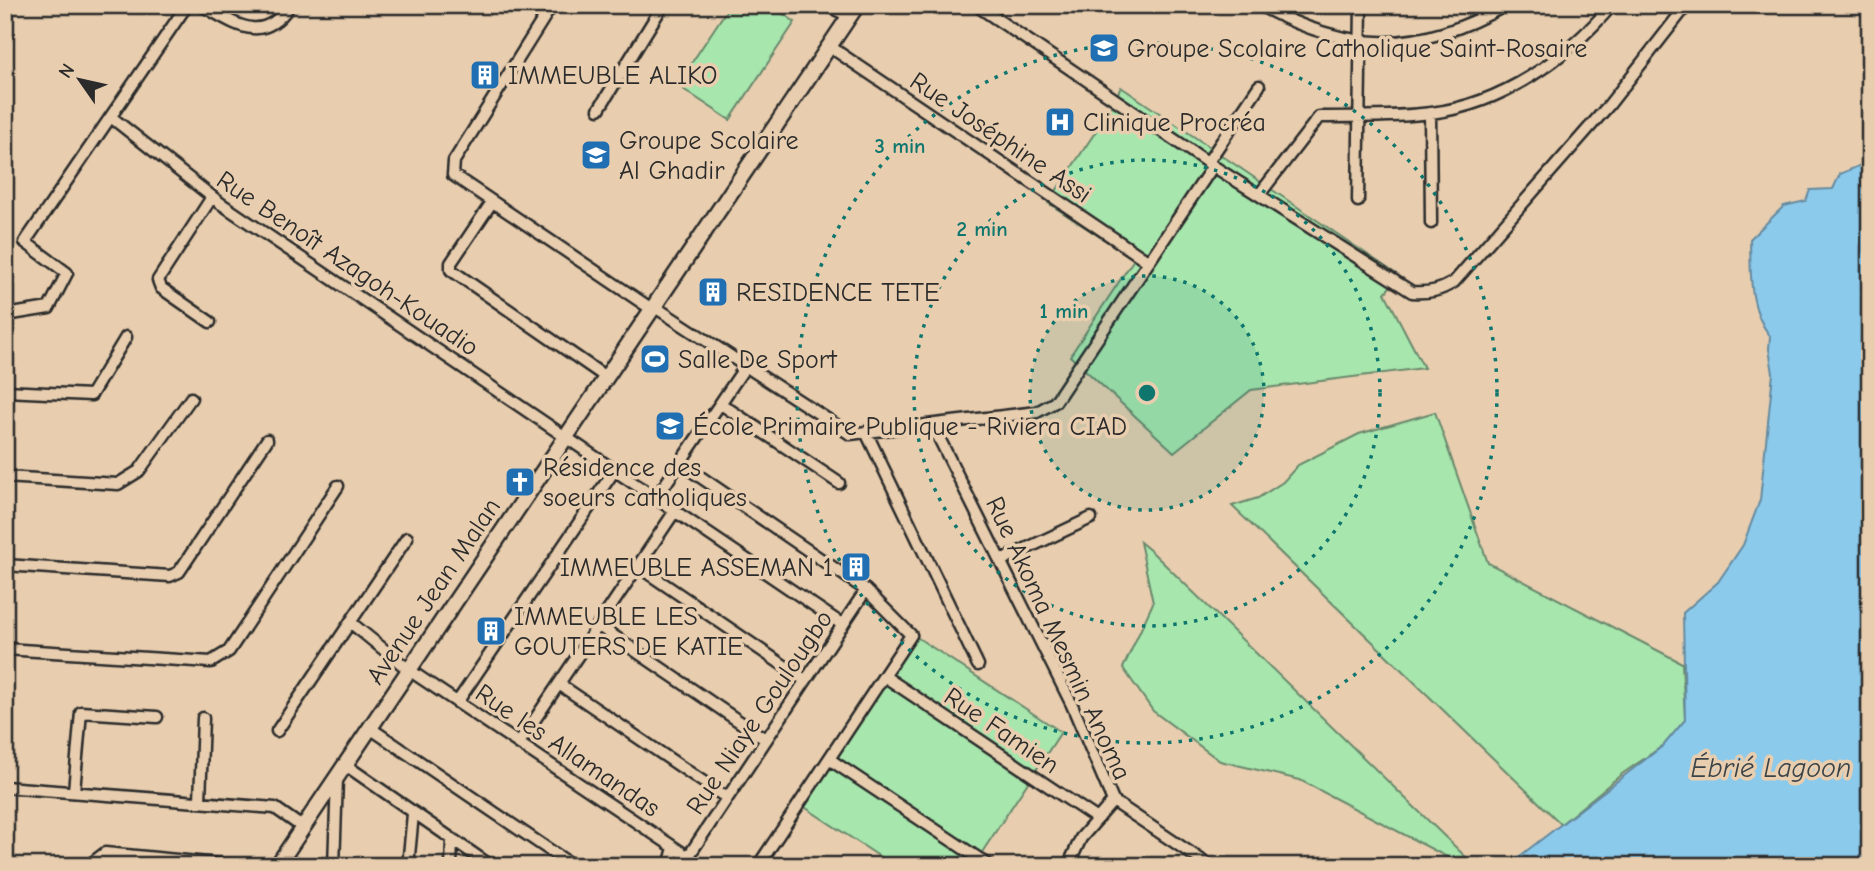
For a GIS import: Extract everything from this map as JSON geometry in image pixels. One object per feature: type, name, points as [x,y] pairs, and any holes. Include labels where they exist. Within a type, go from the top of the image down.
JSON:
[{"type":"main road","name":"Avenue Jean Malan","points":[[277,866],[853,11]]},
{"type":"street","points":[[5,322],[12,314],[49,308],[66,273],[25,242],[187,5]]},
{"type":"street","points":[[201,5],[237,25],[258,29],[275,25],[290,5]]},
{"type":"street","points":[[552,5],[451,169],[453,175],[850,434],[1037,412],[1055,402],[1149,262],[1259,86]]},
{"type":"street","points":[[599,108],[663,5]]},
{"type":"street","points":[[826,5],[853,11]]},
{"type":"street","points":[[976,5],[1210,164],[1412,292],[1441,290],[1454,282],[1609,105],[1687,5]]},
{"type":"street","points":[[1259,5],[1292,23],[1360,43],[1418,40],[1452,32],[1506,5]]},
{"type":"street","points":[[1359,201],[1361,5]]},
{"type":"street","points":[[1259,195],[1319,117],[1430,113],[1484,99],[1547,66],[1577,43],[1612,5]]},
{"type":"street","name":"Rue Joséphine Assi","points":[[830,47],[1149,262]]},
{"type":"street","points":[[1430,113],[1431,223]]},
{"type":"street","name":"Rue Benoît Azagoh-Kouadio","points":[[111,117],[212,197],[843,625]]},
{"type":"street","points":[[210,322],[161,288],[158,280],[212,197]]},
{"type":"street","points":[[492,202],[451,262],[451,270],[607,378]]},
{"type":"street","points":[[5,391],[78,397],[90,395],[126,337]]},
{"type":"street","points":[[656,498],[745,367]]},
{"type":"street","points":[[5,477],[118,484],[139,471],[191,398]]},
{"type":"street","points":[[721,404],[839,483]]},
{"type":"street","name":"Rue Akoma Mesmin Anoma","points":[[933,426],[1072,705],[1113,802],[1210,866]]},
{"type":"street","points":[[866,432],[978,665]]},
{"type":"street","points":[[5,565],[170,576],[178,572],[267,440]]},
{"type":"street","points":[[680,463],[866,590],[907,627],[911,635],[758,866]]},
{"type":"street","points":[[458,701],[614,471]]},
{"type":"street","points":[[5,649],[211,662],[220,659],[229,651],[338,486]]},
{"type":"street","points":[[519,743],[675,512]]},
{"type":"street","points":[[1000,561],[1091,518]]},
{"type":"street","points":[[277,731],[407,537]]},
{"type":"street","points":[[639,567],[805,680]]},
{"type":"street","name":"Rue Niaye Goulougbo","points":[[688,857],[866,590]]},
{"type":"street","name":"Rue les Allamandas","points":[[350,622],[410,670],[702,866]]},
{"type":"street","points":[[599,626],[765,739]]},
{"type":"street","name":"Rue Famien","points":[[884,676],[1096,818]]},
{"type":"street","points":[[559,684],[727,798]]},
{"type":"street","points":[[74,791],[81,712],[157,717]]},
{"type":"street","points":[[200,801],[202,718]]},
{"type":"street","points":[[370,729],[573,866]]},
{"type":"street","points":[[829,758],[990,866]]},
{"type":"street","points":[[334,866],[341,769],[491,866]]},
{"type":"street","points":[[5,787],[275,808],[302,827]]},
{"type":"street","points":[[1068,866],[1081,838],[1113,802]]},
{"type":"street","points":[[408,866],[413,814]]},
{"type":"street","points":[[451,866],[452,840]]},
{"type":"street","points":[[669,866],[674,848]]},
{"type":"street","points":[[88,866],[105,853],[239,866]]},
{"type":"green space","points":[[730,5],[770,5],[795,22],[730,120],[677,85]]},
{"type":"green space","points":[[1121,87],[1399,276],[1385,293],[1424,368],[1251,390],[1174,452],[1070,356],[1134,259],[1048,203],[1108,113]]},
{"type":"green space","points":[[1435,412],[1488,563],[1682,663],[1685,720],[1664,745],[1622,774],[1561,824],[1232,506],[1258,498],[1283,482],[1298,465],[1359,434]]},
{"type":"green space","points":[[1140,542],[1475,866],[1464,866],[1300,780],[1220,761],[1153,711],[1123,668],[1153,603]]},
{"type":"green space","points":[[915,636],[1061,732],[973,866],[894,866],[803,806]]},
{"type":"water","name":"Ébrié Lagoon","points":[[1870,149],[1870,866],[1507,866],[1664,745],[1685,720],[1683,613],[1718,582],[1743,545],[1760,500],[1773,373],[1770,336],[1754,302],[1750,239],[1784,206],[1806,201],[1810,190],[1833,189],[1840,174],[1861,165]]},
{"type":"place","name":"Groupe Scolaire Catholique Saint-Rosaire","points":[[1104,48]]},
{"type":"place","name":"IMMEUBLE ALIKO","points":[[485,75]]},
{"type":"place","name":"Clinique Procréa","points":[[1060,122]]},
{"type":"place","name":"Groupe Scolaire Al Ghadir","points":[[596,155]]},
{"type":"place","name":"RESIDENCE TETE","points":[[713,292]]},
{"type":"place","name":"Salle De Sport","points":[[655,359]]},
{"type":"place","name":"École Primaire Publique - Riviera CIAD","points":[[670,426]]},
{"type":"place","name":"Résidence des soeurs catholiques","points":[[520,482]]},
{"type":"place","name":"IMMEUBLE ASSEMAN 1","points":[[856,567]]},
{"type":"place","name":"IMMEUBLE LES GOUTERS DE KATIE","points":[[491,631]]}]
